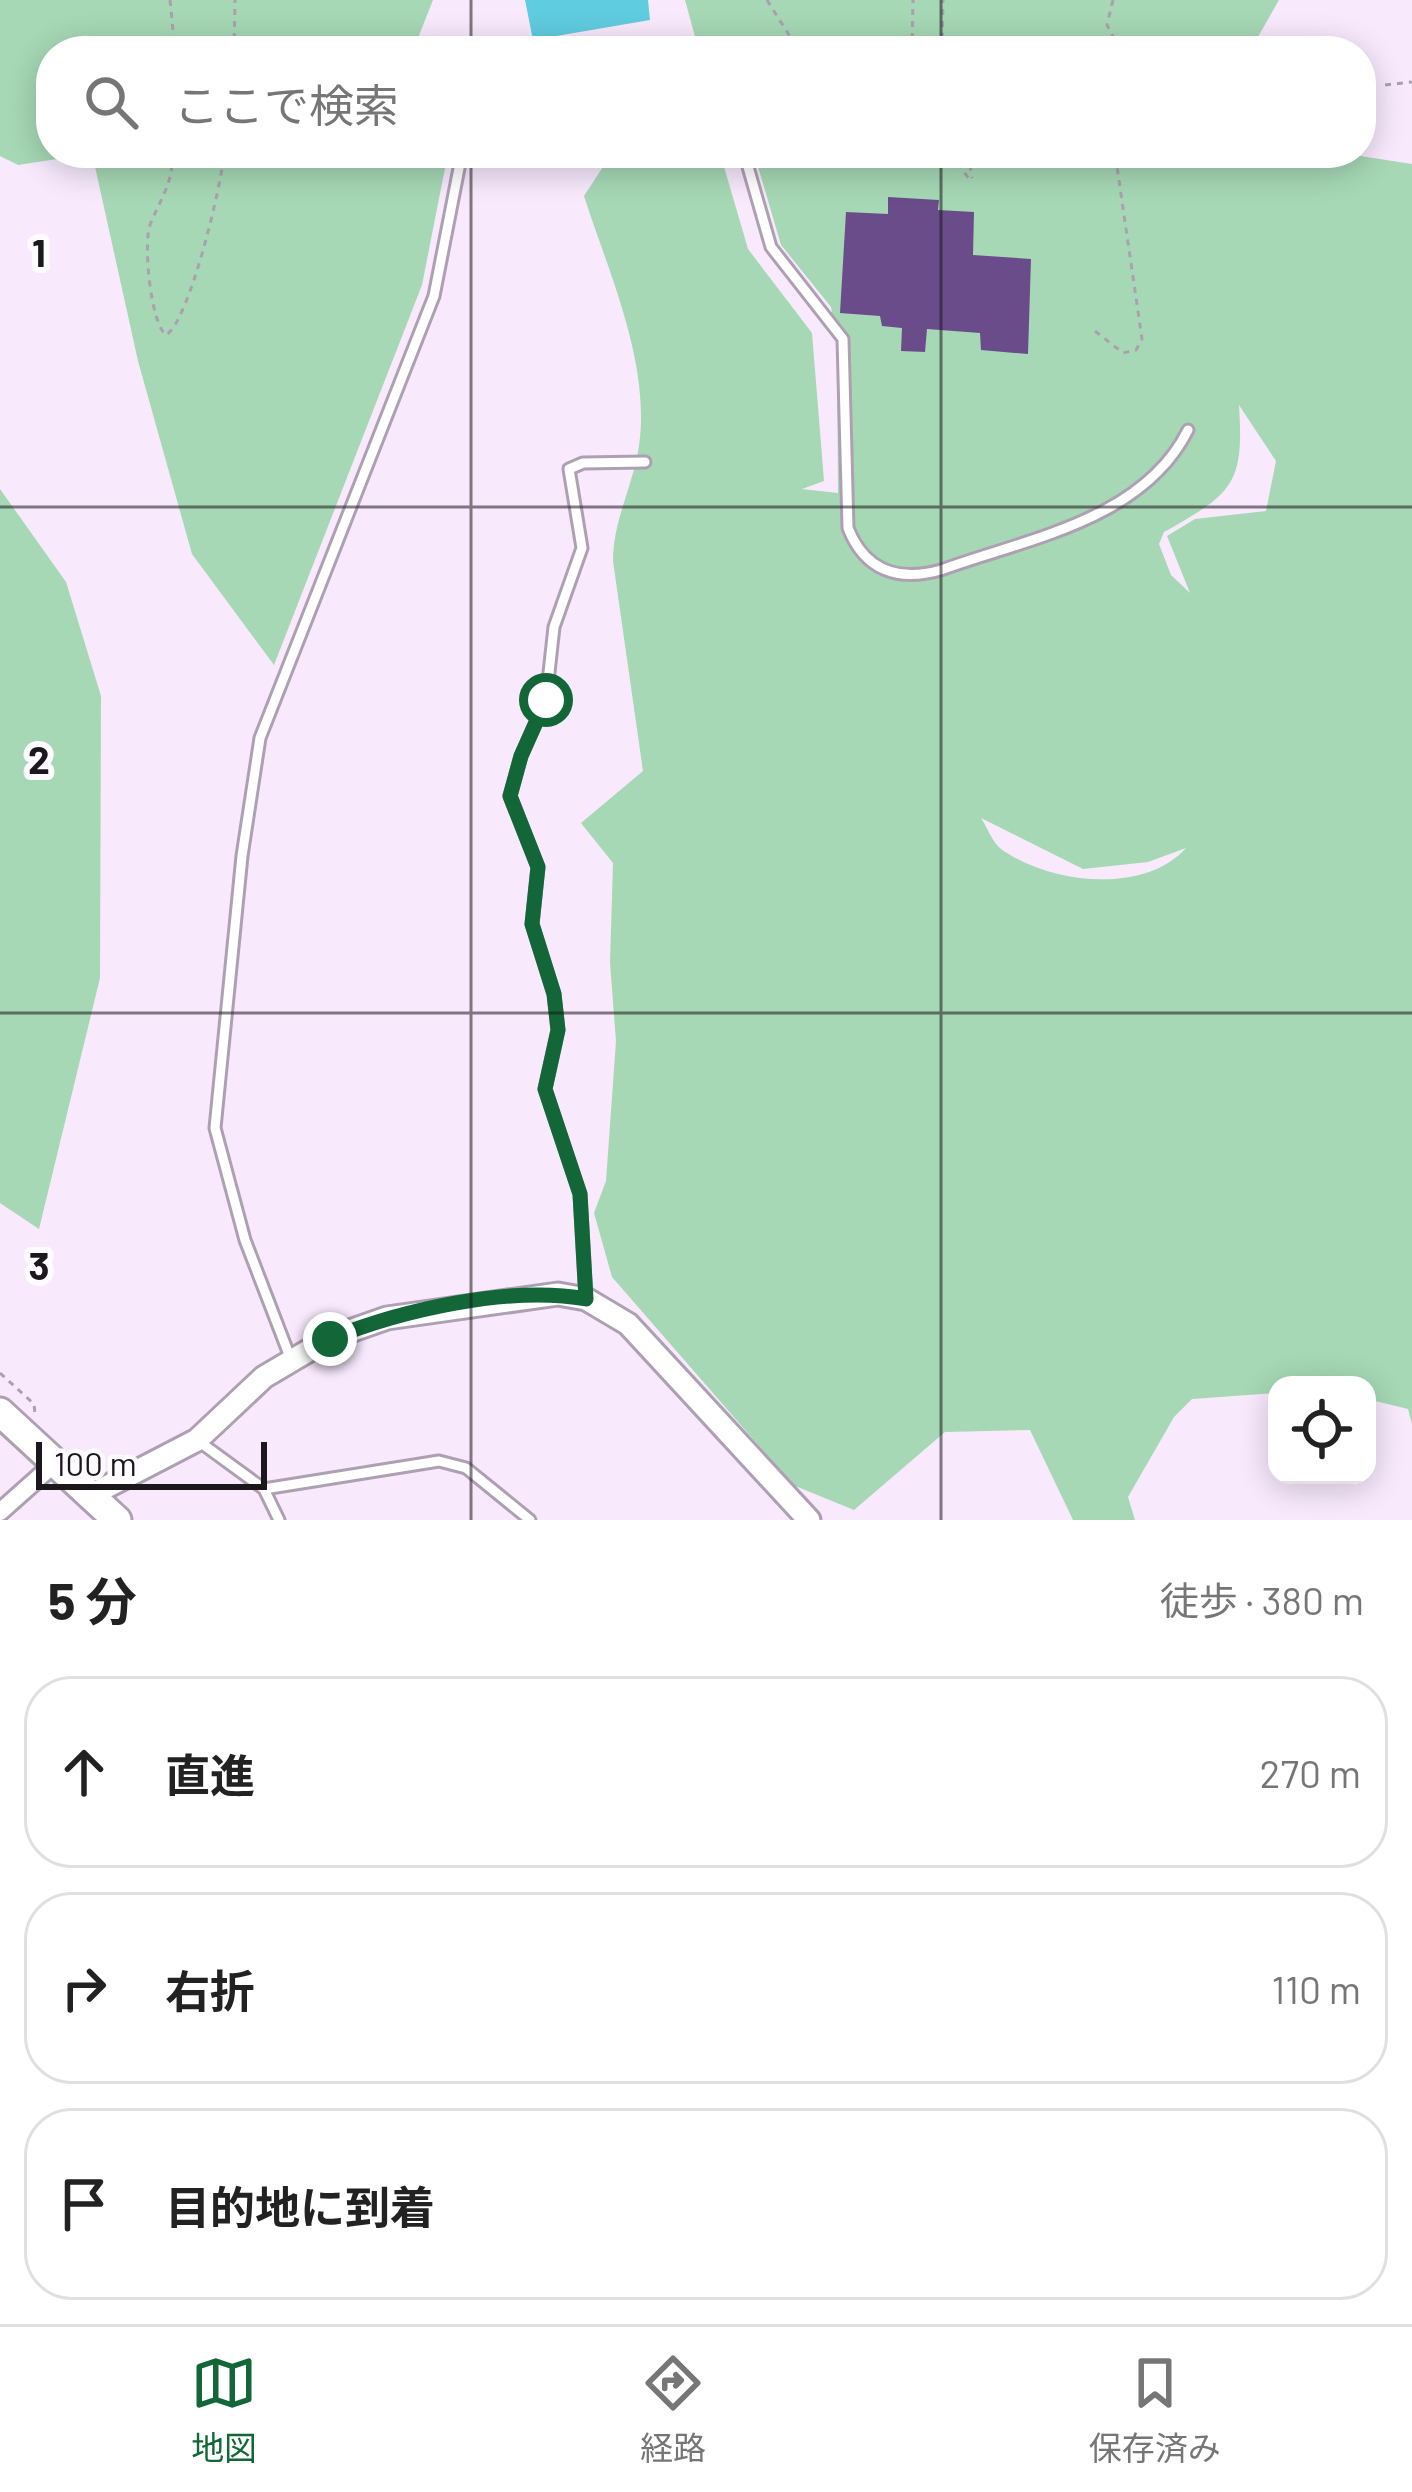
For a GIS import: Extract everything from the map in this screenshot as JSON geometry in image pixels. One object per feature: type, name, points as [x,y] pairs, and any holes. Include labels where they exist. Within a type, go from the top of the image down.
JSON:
[{"type":"highway","points":[[0,1412],[117,1520]]},
{"type":"street","points":[[89,1496],[197,1440],[290,1357],[387,1318],[535,1294],[586,1299],[628,1324],[809,1520]]},
{"type":"street","points":[[0,1511],[55,1463]]},
{"type":"lane","points":[[290,1357],[232,1201],[215,1127],[242,856],[260,738],[434,296],[459,168]]},
{"type":"lane","points":[[748,168],[770,247],[843,339],[848,528],[857,551],[886,573],[916,577],[941,570],[1127,502],[1165,468],[1188,430]]},
{"type":"lane","points":[[586,1299],[580,1194],[545,1089],[558,1030],[554,994],[532,924],[538,867],[510,796],[521,756],[546,700],[554,627],[582,548],[569,469],[583,463],[645,461]]},
{"type":"lane","points":[[197,1440],[264,1489],[279,1520]]},
{"type":"lane","points":[[264,1489],[439,1461],[466,1468],[510,1510],[530,1520]]},
{"type":"path","points":[[170,0],[174,36]]},
{"type":"path","points":[[234,36],[235,0]]},
{"type":"path","points":[[767,0],[790,36]]},
{"type":"path","points":[[912,36],[913,0]]},
{"type":"path","points":[[943,36],[944,0]]},
{"type":"path","points":[[1111,36],[1114,0]]},
{"type":"path","points":[[1385,85],[1412,82]]},
{"type":"path","points":[[171,168],[170,185],[148,236],[154,316],[166,335],[177,326],[220,168]]},
{"type":"path","points":[[1095,332],[1123,353],[1136,350],[1142,339],[1117,168]]},
{"type":"path","points":[[0,1373],[34,1403],[35,1428]]},
{"type":"green space","points":[[0,0],[433,0],[419,36],[36,36],[36,162],[18,165],[0,156]]},
{"type":"green space","points":[[685,0],[1279,0],[1259,36],[695,36]]},
{"type":"green space","points":[[1376,158],[1412,164],[1412,1424],[1408,1409],[1376,1401],[1376,1376],[1268,1376],[1268,1394],[1192,1399],[1174,1417],[1128,1497],[1135,1520],[1073,1520],[1030,1430],[945,1432],[854,1510],[793,1485],[612,1277],[594,1213],[606,1181],[616,1041],[610,963],[613,863],[581,823],[643,771],[613,561],[638,452],[641,420],[634,355],[584,196],[602,168],[724,168],[748,249],[812,333],[824,481],[802,489],[838,493],[837,342],[831,307],[781,245],[758,168],[1376,168]],"holes":[[[1239,405],[1276,461],[1266,511],[1195,519],[1167,536],[1190,593],[1171,575],[1159,544],[1164,532],[1206,507],[1230,483],[1239,452]],[[981,818],[1083,869],[1148,862],[1186,848],[1146,873],[1122,878],[1070,876],[1021,861],[1001,849]]]},
{"type":"green space","points":[[95,168],[445,168],[422,285],[274,665],[192,554],[138,361]]},
{"type":"green space","points":[[0,489],[66,582],[101,696],[100,978],[39,1229],[0,1203]]},
{"type":"water","points":[[525,0],[648,0],[650,20],[532,36]]},
{"type":"building","points":[[888,197],[939,200],[938,210],[974,212],[973,255],[1031,259],[1028,354],[981,350],[980,333],[927,329],[925,352],[901,351],[902,328],[882,326],[880,316],[840,313],[846,212],[888,214]]},
{"type":"route","points":[[330,1339],[387,1318],[430,1310],[535,1294],[586,1299],[580,1194],[545,1089],[558,1030],[554,994],[532,924],[538,867],[510,796],[521,756],[546,700]]}]
